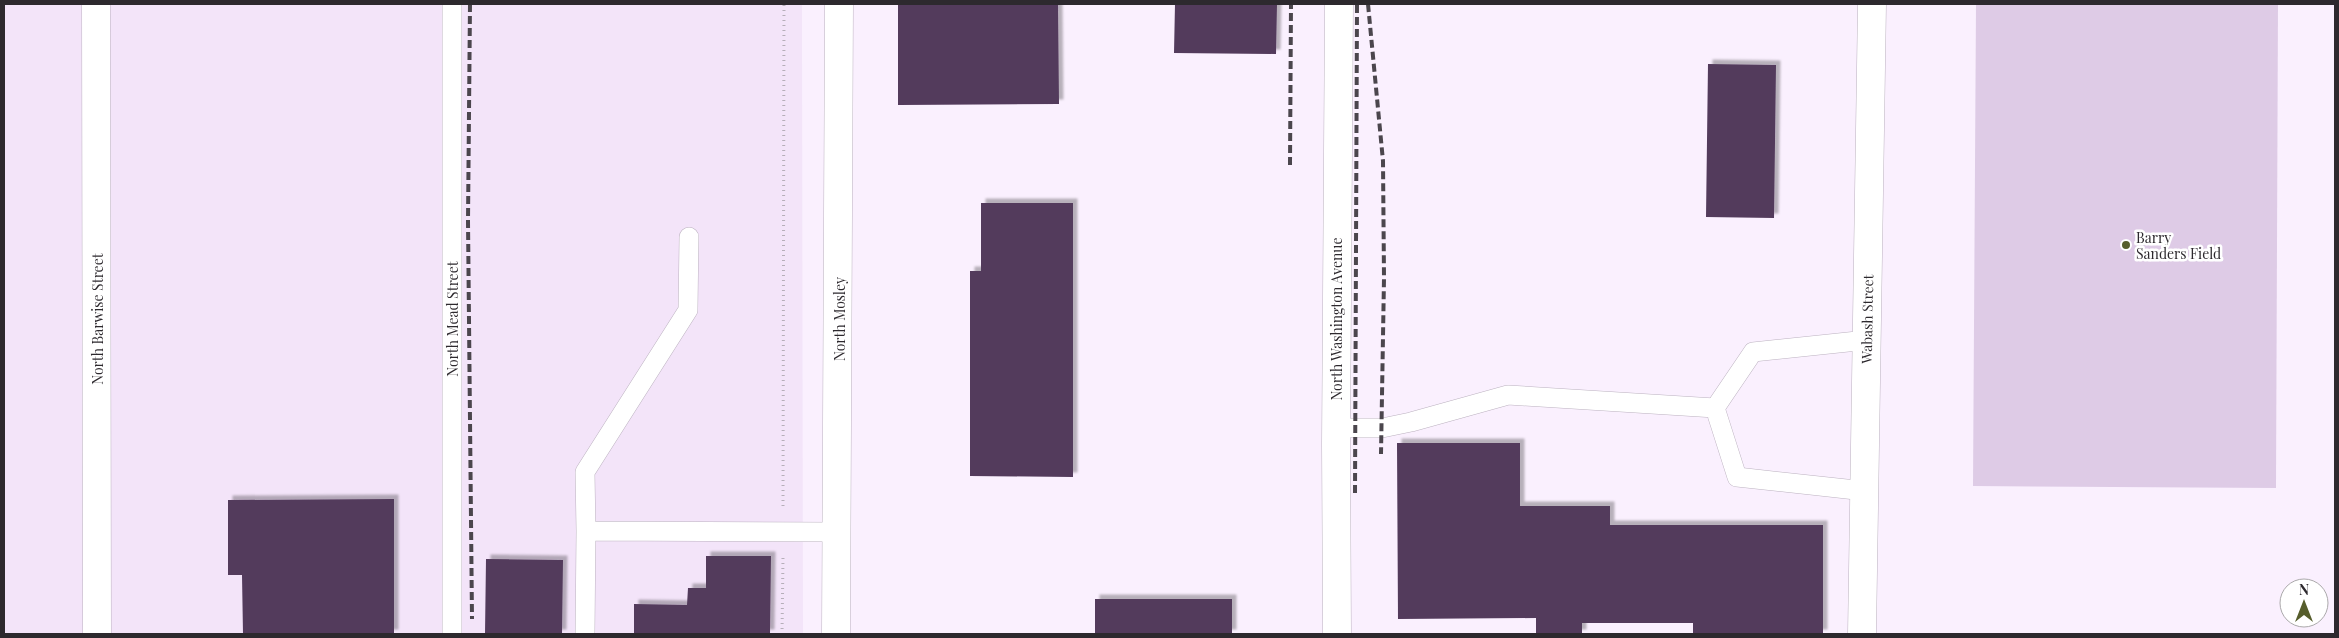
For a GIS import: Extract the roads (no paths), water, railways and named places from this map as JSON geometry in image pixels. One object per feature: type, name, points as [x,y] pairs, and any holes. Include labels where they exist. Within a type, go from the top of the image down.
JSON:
[{"type":"street","name":"North Barwise Street","points":[[96,4],[97,634]]},
{"type":"street","name":"North Mosley","points":[[836,634],[839,4]]},
{"type":"street","name":"North Washington Avenue","points":[[1337,634],[1336,428],[1339,4]]},
{"type":"street","name":"Wabash Street","points":[[1862,634],[1872,4]]},
{"type":"lane","name":"North Mead Street","points":[[452,4],[452,634]]},
{"type":"lane","points":[[585,634],[585,472],[688,310],[689,237]]},
{"type":"lane","points":[[1715,408],[1754,352],[1867,340]]},
{"type":"lane","points":[[1336,428],[1382,428],[1411,422],[1508,395],[1715,408]]},
{"type":"lane","points":[[1715,408],[1737,477],[1865,490]]},
{"type":"lane","points":[[586,531],[837,532]]},
{"type":"railway","points":[[470,4],[468,221],[472,619]]},
{"type":"railway","points":[[1290,165],[1291,4]]},
{"type":"railway","points":[[1355,493],[1357,4]]},
{"type":"railway","points":[[1368,4],[1383,161],[1384,278],[1381,454]]},
{"type":"place","name":"Barry Sanders Field","points":[[2126,245]]}]
